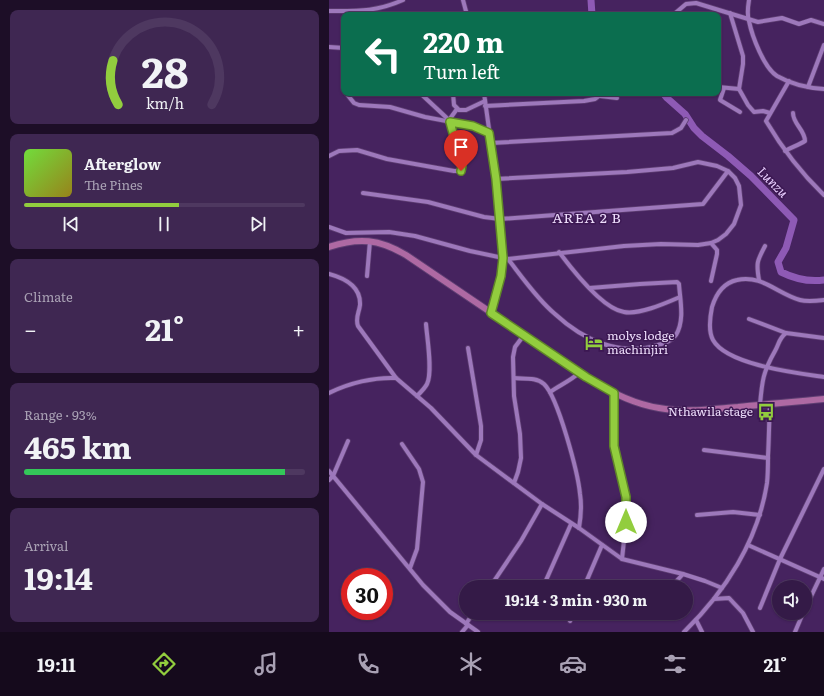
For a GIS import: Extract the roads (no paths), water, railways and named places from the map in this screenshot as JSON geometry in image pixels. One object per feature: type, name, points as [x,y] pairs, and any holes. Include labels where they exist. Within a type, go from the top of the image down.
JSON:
[{"type":"main road","points":[[329,247],[349,241],[370,241],[393,247],[407,254],[579,373],[614,393],[645,405],[683,411],[824,399]]},
{"type":"street","points":[[329,11],[374,10],[403,0]]},
{"type":"street","points":[[463,0],[466,12]]},
{"type":"street","points":[[749,0],[748,20],[756,43],[769,68],[775,75],[789,81],[808,87],[824,89]]},
{"type":"street","points":[[676,12],[683,6],[691,3],[730,13],[748,20],[762,22],[775,18],[782,18],[799,24],[811,20],[824,24]]},
{"type":"street","points":[[730,13],[743,56],[739,89],[748,106],[755,112],[763,111],[770,113]]},
{"type":"street","points":[[808,87],[824,45]]},
{"type":"street","points":[[329,47],[341,48]]},
{"type":"street","points":[[789,81],[766,121],[785,151],[824,195]]},
{"type":"street","points":[[721,88],[739,89]]},
{"type":"street","points":[[724,88],[720,100],[740,112]]},
{"type":"street","points":[[348,96],[354,103],[359,105],[390,107],[416,115],[473,126],[489,133]]},
{"type":"street","points":[[329,156],[339,151],[357,150],[400,162],[461,171],[462,166],[449,121],[423,96]]},
{"type":"street","points":[[453,96],[454,105],[457,109],[462,111],[485,104],[584,101],[595,99],[599,96]]},
{"type":"street","points":[[484,96],[506,258],[491,313]]},
{"type":"street","points":[[609,96],[617,98]]},
{"type":"street","points":[[449,121],[457,109]]},
{"type":"street","points":[[785,151],[798,146],[805,141],[805,136],[793,119],[793,113]]},
{"type":"street","points":[[491,143],[672,133],[681,128],[686,120]]},
{"type":"street","points":[[329,226],[346,233],[389,232],[415,236],[470,251],[506,258],[639,245],[698,245],[711,243],[726,234],[734,224],[741,205],[739,186],[735,178],[728,171],[717,166],[698,162],[673,168],[627,172],[496,179]]},
{"type":"street","points":[[363,193],[428,202],[483,217],[500,219],[703,204],[728,171]]},
{"type":"street","points":[[346,233],[349,241]]},
{"type":"street","points":[[367,276],[370,241]]},
{"type":"street","points":[[711,243],[717,250],[711,281]]},
{"type":"street","points":[[759,280],[757,267],[758,259],[765,246]]},
{"type":"street","points":[[559,252],[578,278],[609,305],[619,311],[625,312],[642,310],[680,297]]},
{"type":"street","points":[[506,258],[555,314],[588,337],[605,345],[621,349],[653,347],[670,341],[676,335],[681,322],[679,284],[677,282],[590,288]]},
{"type":"street","points":[[329,274],[343,278],[355,289],[360,306],[356,322],[396,378],[440,417],[476,455],[542,504],[622,559],[683,574],[722,588]]},
{"type":"street","points":[[824,300],[801,301],[759,280],[737,280],[728,283],[718,292],[711,312],[710,330],[713,342],[736,358],[766,367],[824,377]]},
{"type":"street","points":[[749,319],[772,329],[824,338]]},
{"type":"street","points":[[417,396],[427,385],[429,379],[426,324]]},
{"type":"street","points":[[760,405],[762,383],[766,367],[780,338],[786,332]]},
{"type":"street","points":[[514,483],[521,458],[514,396],[513,350],[524,335]]},
{"type":"street","points":[[468,348],[481,426],[481,440],[476,455]]},
{"type":"street","points":[[550,392],[570,381],[579,373]]},
{"type":"street","points":[[329,393],[338,388],[359,382],[380,378],[396,378]]},
{"type":"street","points":[[514,378],[539,381],[544,384],[553,397],[573,457],[580,493],[581,518],[579,528]]},
{"type":"street","points":[[614,393],[614,446],[626,497],[626,522],[622,559]]},
{"type":"street","points":[[684,632],[714,599],[732,574],[748,545],[760,515],[767,485],[770,404]]},
{"type":"street","points":[[329,480],[333,476],[349,442]]},
{"type":"street","points":[[402,444],[419,469],[423,482],[417,549],[410,568]]},
{"type":"street","points":[[704,450],[768,458]]},
{"type":"street","points":[[760,608],[780,559],[824,468]]},
{"type":"street","points":[[329,471],[410,568],[423,586],[450,612],[478,632]]},
{"type":"street","points":[[495,580],[521,541],[542,504]]},
{"type":"street","points":[[697,515],[733,512],[760,515]]},
{"type":"street","points":[[546,580],[571,524]]},
{"type":"street","points":[[587,580],[602,545]]},
{"type":"street","points":[[748,545],[822,578]]},
{"type":"street","points":[[812,596],[822,578],[824,569]]},
{"type":"street","points":[[677,580],[683,574]]},
{"type":"street","points":[[714,599],[729,598],[743,614],[753,632]]},
{"type":"street","points":[[462,632],[470,620]]},
{"type":"street","points":[[696,620],[702,632]]},
{"type":"street","points":[[795,632],[800,620]]},
{"type":"waterway","name":"Lunzu","points":[[591,0],[592,12]]},
{"type":"waterway","name":"Lunzu","points":[[665,96],[685,114],[694,128],[702,136],[751,176],[794,220],[786,248],[778,262],[781,272],[802,279],[813,281],[824,280]]},
{"type":"place","name":"molys lodge machinjiri","points":[[594,343]]},
{"type":"place","name":"Nthawila stage","points":[[766,412]]},
{"type":"district","name":"AREA 2 B","points":[[587,218]]}]
